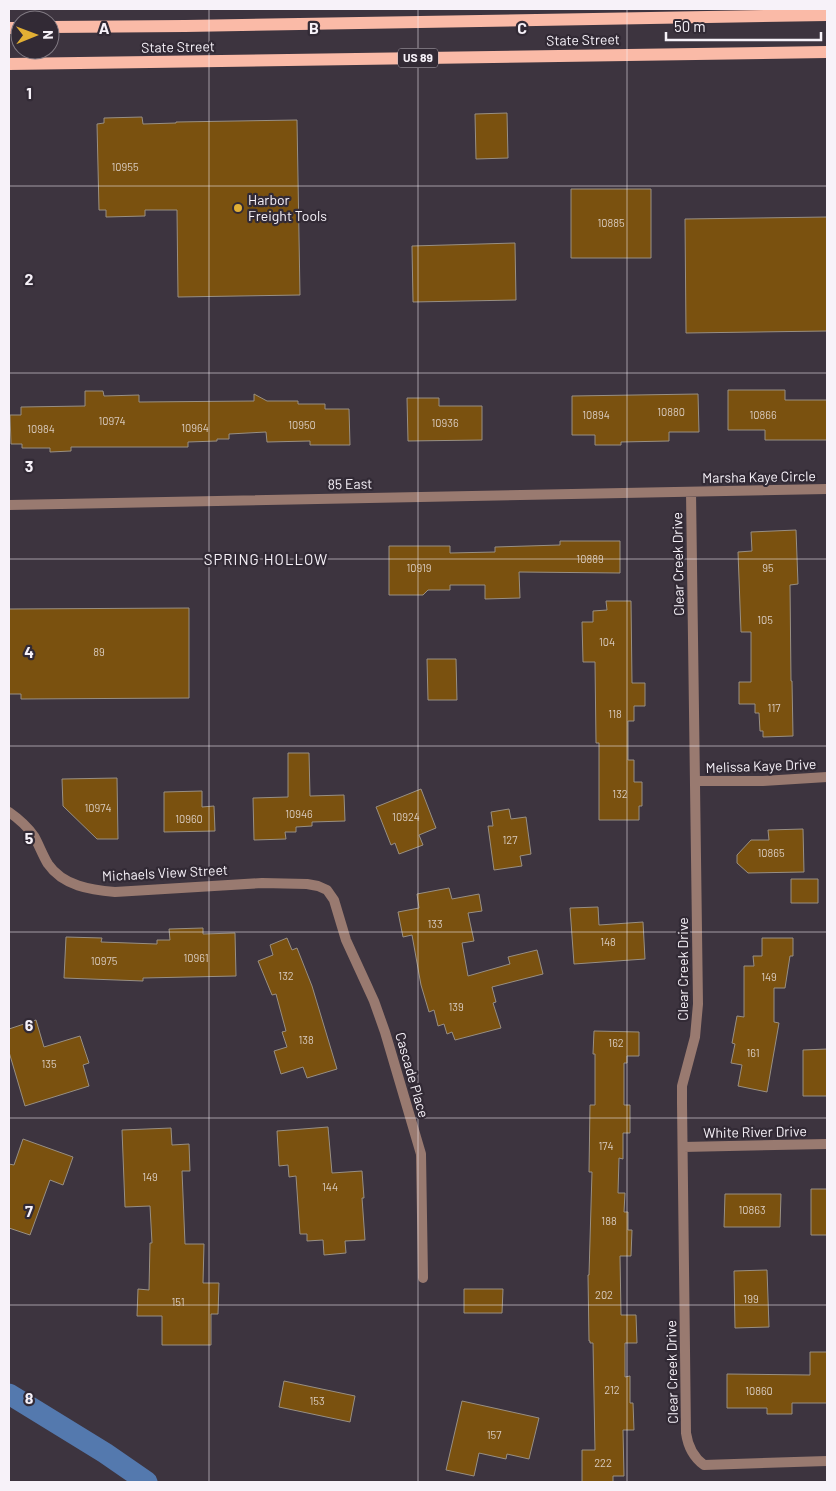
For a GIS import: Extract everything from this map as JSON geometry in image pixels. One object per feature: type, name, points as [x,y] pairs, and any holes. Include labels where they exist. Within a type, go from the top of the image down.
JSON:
[{"type":"main road","name":"State Street","points":[[60,28],[711,12],[827,15]]},
{"type":"main road","name":"State Street","points":[[9,64],[827,52]]},
{"type":"street","name":"Marsha Kaye Circle","points":[[691,492],[827,489]]},
{"type":"street","name":"85 East","points":[[9,504],[691,492]]},
{"type":"street","name":"Clear Creek Drive","points":[[691,492],[697,1019],[695,1036],[682,1086],[686,1433],[691,1451],[696,1459],[704,1465],[827,1461]]},
{"type":"street","name":"Melissa Kaye Drive","points":[[695,781],[763,781],[827,777]]},
{"type":"street","name":"Michaels View Street","points":[[9,812],[22,822],[34,836],[49,866],[63,878],[79,886],[97,891],[115,892],[236,884],[295,883],[318,886],[327,890]]},
{"type":"street","name":"Cascade Place","points":[[327,890],[334,900],[346,940],[374,1001],[421,1154],[423,1278]]},
{"type":"street","name":"White River Drive","points":[[683,1147],[827,1144]]},
{"type":"building","points":[[507,113],[508,158],[476,159],[475,114]]},
{"type":"building","name":"Harbor Freight Tools","points":[[142,117],[143,124],[297,120],[300,295],[178,297],[177,210],[145,210],[145,216],[106,217],[106,210],[99,210],[97,124],[104,123],[104,118]]},
{"type":"building","points":[[571,189],[651,189],[651,258],[571,258]]},
{"type":"building","points":[[827,217],[827,331],[686,333],[685,219]]},
{"type":"building","points":[[515,243],[516,300],[413,302],[412,246]]},
{"type":"building","points":[[728,390],[785,390],[785,400],[827,400],[827,440],[765,440],[765,430],[728,430]]},
{"type":"building","points":[[85,391],[103,391],[104,396],[139,395],[139,402],[254,401],[254,394],[267,401],[298,401],[298,404],[325,404],[325,409],[349,409],[350,445],[310,445],[310,441],[267,442],[266,432],[229,434],[229,439],[188,442],[188,447],[71,447],[71,451],[50,452],[50,448],[22,448],[22,444],[11,444],[10,415],[21,415],[21,407],[85,406]]},
{"type":"building","points":[[698,394],[699,432],[669,432],[669,441],[621,442],[621,445],[595,445],[595,435],[572,435],[572,396]]},
{"type":"building","points":[[407,398],[439,398],[439,406],[482,406],[482,440],[408,441]]},
{"type":"building","points":[[796,530],[798,584],[790,585],[793,736],[763,737],[763,731],[760,731],[759,713],[755,713],[755,704],[739,704],[739,682],[751,682],[751,632],[741,632],[738,552],[752,551],[751,532]]},
{"type":"building","points":[[560,541],[620,541],[620,573],[519,572],[520,598],[485,599],[485,585],[450,585],[450,590],[428,590],[423,595],[389,595],[389,546],[450,546],[450,553],[495,552],[495,547],[560,545]]},
{"type":"building","points":[[606,601],[631,601],[632,683],[645,683],[645,706],[634,706],[634,721],[628,721],[628,760],[634,760],[634,782],[642,782],[642,806],[639,806],[639,820],[599,820],[599,743],[596,743],[595,662],[583,662],[582,622],[593,622],[593,611],[607,610]]},
{"type":"building","points":[[189,608],[189,698],[21,699],[21,694],[9,694],[9,609]]},
{"type":"building","points":[[427,659],[456,659],[457,700],[428,700]]},
{"type":"building","points":[[288,753],[309,753],[310,796],[344,795],[345,821],[312,822],[312,826],[296,827],[296,832],[285,832],[286,839],[254,840],[253,798],[288,797]]},
{"type":"building","points":[[117,778],[118,839],[97,839],[63,806],[62,779]]},
{"type":"building","points":[[421,789],[436,828],[419,835],[423,845],[399,854],[395,843],[391,845],[376,807]]},
{"type":"building","points":[[202,791],[202,807],[214,806],[215,831],[164,832],[164,792]]},
{"type":"building","points":[[509,809],[511,819],[526,817],[531,854],[520,856],[522,866],[494,870],[488,826],[493,826],[491,812]]},
{"type":"building","points":[[803,829],[804,872],[748,873],[737,863],[737,855],[751,840],[769,840],[768,830]]},
{"type":"building","points":[[791,879],[818,879],[818,903],[791,903]]},
{"type":"building","points":[[449,888],[452,899],[479,894],[482,911],[468,913],[474,941],[462,943],[468,976],[510,964],[508,957],[537,950],[543,974],[492,987],[496,1002],[493,1003],[501,1028],[455,1040],[452,1032],[447,1034],[444,1024],[438,1026],[434,1010],[429,1012],[421,985],[412,935],[403,937],[398,912],[419,908],[417,894]]},
{"type":"building","points":[[598,907],[599,925],[643,922],[645,959],[574,964],[570,908]]},
{"type":"building","points":[[203,928],[203,934],[235,933],[236,976],[143,978],[143,981],[64,978],[66,937],[102,938],[101,942],[157,944],[157,940],[170,940],[169,929]]},
{"type":"building","points":[[287,938],[292,950],[297,948],[312,986],[337,1069],[307,1078],[303,1067],[281,1074],[274,1051],[287,1047],[282,1032],[286,1031],[276,994],[272,995],[258,961],[273,955],[270,945]]},
{"type":"building","points":[[762,938],[793,938],[793,956],[790,956],[785,988],[774,988],[774,1022],[779,1023],[767,1092],[738,1086],[742,1065],[731,1063],[735,1044],[732,1043],[737,1016],[744,1017],[744,966],[754,966],[753,956],[762,956]]},
{"type":"building","points":[[36,1020],[44,1047],[80,1036],[89,1063],[83,1065],[89,1086],[25,1106],[9,1052],[9,1029]]},
{"type":"building","points":[[594,1031],[639,1032],[639,1056],[627,1056],[627,1063],[624,1063],[624,1105],[630,1105],[630,1133],[623,1133],[623,1159],[619,1158],[618,1193],[625,1193],[624,1212],[628,1212],[628,1230],[632,1230],[631,1256],[620,1256],[621,1315],[636,1315],[637,1343],[625,1343],[625,1377],[630,1376],[630,1403],[633,1403],[634,1430],[623,1430],[624,1476],[613,1476],[613,1482],[582,1482],[582,1450],[595,1450],[593,1343],[589,1341],[588,1275],[592,1172],[589,1172],[590,1105],[595,1105]]},
{"type":"building","points":[[827,1049],[827,1096],[803,1096],[803,1050]]},
{"type":"building","points":[[328,1127],[332,1173],[362,1171],[365,1240],[345,1241],[346,1253],[324,1255],[323,1240],[307,1241],[307,1234],[300,1234],[296,1176],[289,1177],[288,1165],[279,1166],[277,1131]]},
{"type":"building","points":[[171,1128],[172,1145],[189,1144],[190,1171],[182,1171],[185,1244],[204,1244],[203,1283],[219,1283],[218,1314],[211,1314],[211,1345],[162,1345],[162,1316],[137,1316],[138,1289],[149,1290],[150,1243],[152,1243],[150,1206],[125,1207],[122,1130]]},
{"type":"building","points":[[23,1139],[73,1157],[63,1185],[50,1180],[30,1235],[9,1228],[9,1164],[14,1165]]},
{"type":"building","points":[[811,1189],[827,1189],[827,1235],[811,1235]]},
{"type":"building","points":[[725,1194],[781,1194],[780,1227],[724,1227]]},
{"type":"building","points":[[767,1270],[769,1327],[735,1328],[734,1271]]},
{"type":"building","points":[[464,1289],[503,1289],[502,1313],[464,1313]]},
{"type":"building","points":[[810,1352],[827,1352],[827,1403],[792,1403],[792,1414],[767,1414],[767,1408],[727,1408],[727,1374],[810,1375]]},
{"type":"building","points":[[284,1381],[355,1396],[350,1422],[279,1407]]},
{"type":"building","points":[[462,1401],[539,1418],[529,1459],[507,1454],[506,1459],[479,1453],[474,1476],[446,1470]]},
{"type":"waterway","points":[[9,1394],[105,1453],[147,1482]]},
{"type":"place","name":"Harbor Freight Tools","points":[[238,208]]},
{"type":"district","name":"SPRING HOLLOW","points":[[266,560]]}]
